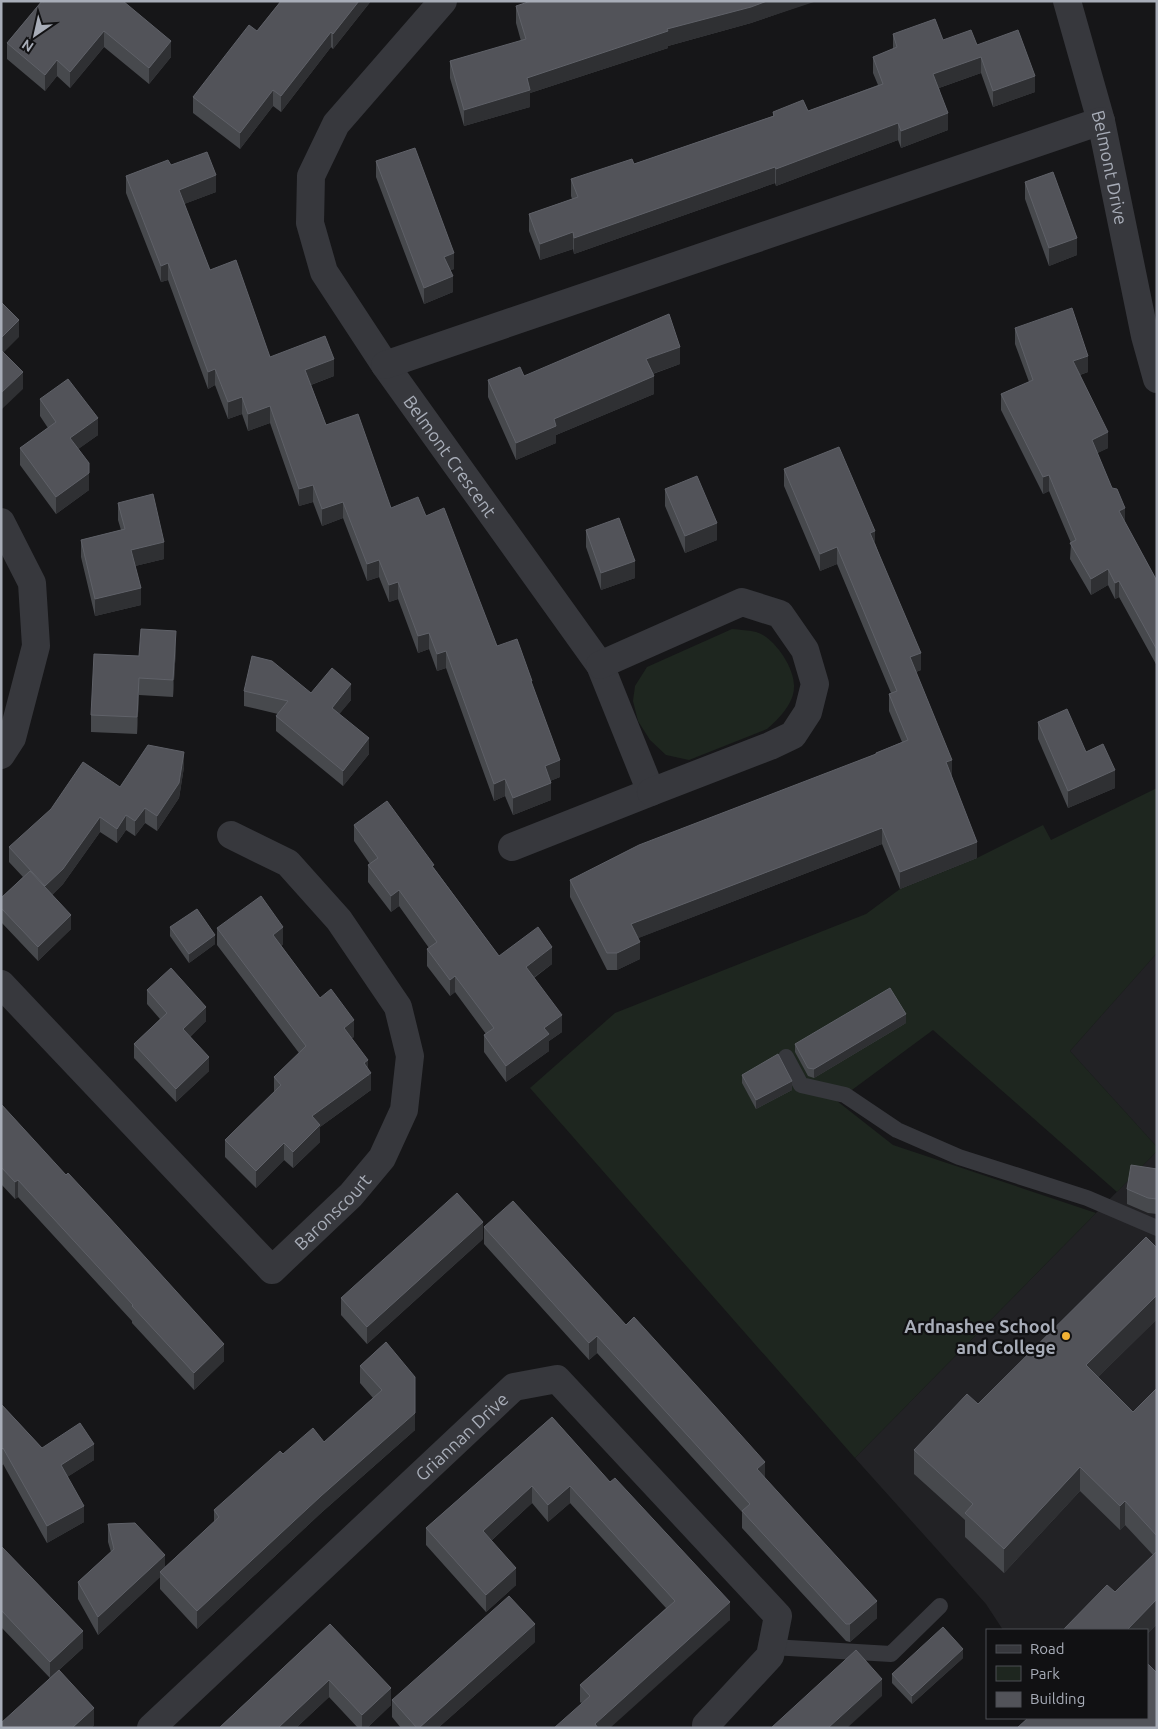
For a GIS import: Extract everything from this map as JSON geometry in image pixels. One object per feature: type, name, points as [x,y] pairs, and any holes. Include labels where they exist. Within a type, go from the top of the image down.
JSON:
[{"type":"street","name":"Belmont Crescent","points":[[443,1],[336,124],[311,176],[310,224],[324,272],[385,365],[600,665],[651,792]]},
{"type":"street","name":"Belmont Drive","points":[[1067,1],[1101,121],[1145,336],[1157,378]]},
{"type":"street","points":[[385,365],[1101,121]]},
{"type":"street","points":[[1,522],[32,583],[36,646],[12,738],[1,755]]},
{"type":"street","points":[[512,847],[793,736],[808,712],[815,684],[805,650],[780,614],[742,602],[600,665]]},
{"type":"street","name":"Baronscourt","points":[[1,984],[272,1270],[350,1195],[382,1158],[404,1110],[410,1056],[398,1007],[339,920],[288,863],[230,835]]},
{"type":"street","name":"Griannan Drive","points":[[151,1728],[514,1387],[557,1379],[778,1616],[770,1656],[706,1727]]},
{"type":"lane","points":[[786,1057],[801,1085],[845,1095],[897,1130],[959,1157],[1087,1198],[1157,1228]]},
{"type":"lane","points":[[772,1647],[891,1654],[940,1606]]},
{"type":"shaded area","points":[[1157,953],[1157,1147],[1070,1051]]},
{"type":"shaded area","name":"Ardnashee School and College","points":[[1157,1151],[1157,1728],[1148,1719],[1148,1629],[1002,1629],[986,1604],[855,1458]]},
{"type":"green space","points":[[732,629],[753,631],[763,635],[782,654],[793,679],[794,687],[789,705],[781,716],[767,729],[689,760],[666,755],[650,740],[638,721],[633,701],[635,686],[647,667]]},
{"type":"green space","points":[[1157,788],[1157,953],[1070,1051],[1157,1147],[1157,1151],[1117,1192],[933,1030],[837,1101],[893,1145],[1096,1213],[855,1458],[530,1088],[615,1013],[866,914],[900,889],[977,858],[1043,825],[1051,840]]},
{"type":"building","points":[[42,1],[123,1],[171,41],[149,68],[104,31],[70,72],[57,60],[45,75],[7,43]]},
{"type":"building","points":[[281,1],[359,1],[333,34],[331,32],[281,96],[273,90],[240,133],[193,97],[249,25],[257,31]]},
{"type":"building","points":[[531,1],[767,1],[667,29],[668,31],[527,78],[530,90],[464,110],[450,61],[526,39],[516,6]]},
{"type":"building","points":[[935,19],[943,40],[971,30],[977,45],[1018,30],[1035,76],[993,91],[981,57],[933,74],[948,113],[901,131],[898,123],[776,169],[775,167],[574,238],[573,232],[540,244],[529,214],[578,197],[571,179],[632,159],[634,164],[774,116],[773,112],[803,100],[808,111],[883,84],[873,57],[897,47],[893,34]]},
{"type":"building","points":[[415,148],[454,253],[444,257],[453,276],[424,288],[376,161]]},
{"type":"building","points":[[207,152],[216,175],[179,190],[210,270],[236,260],[270,357],[325,336],[334,359],[305,370],[326,425],[358,414],[391,508],[418,497],[426,516],[444,508],[497,646],[517,639],[560,760],[545,766],[551,783],[513,798],[505,779],[494,784],[446,651],[437,654],[429,633],[418,636],[398,582],[389,585],[379,560],[367,564],[343,502],[322,509],[313,485],[299,489],[270,406],[248,414],[242,397],[228,402],[215,369],[208,372],[168,263],[161,266],[126,176],[168,160],[171,165]]},
{"type":"building","points":[[1053,172],[1077,238],[1049,248],[1025,182]]},
{"type":"building","points":[[1,302],[19,320],[1,338]]},
{"type":"building","points":[[1072,308],[1088,356],[1073,361],[1108,432],[1092,440],[1112,488],[1117,489],[1125,508],[1119,511],[1157,581],[1157,650],[1119,581],[1115,583],[1108,569],[1091,579],[1070,543],[1076,540],[1049,475],[1043,477],[1001,394],[1033,380],[1015,328]]},
{"type":"building","points":[[669,314],[680,347],[646,359],[654,376],[554,419],[556,426],[516,443],[488,380],[520,367],[524,376]]},
{"type":"building","points":[[1,350],[23,372],[1,393]]},
{"type":"building","points":[[68,379],[98,418],[70,438],[89,463],[89,473],[56,497],[20,448],[56,422],[40,399]]},
{"type":"building","points":[[839,447],[875,531],[870,533],[921,653],[910,657],[952,760],[946,762],[977,842],[900,872],[882,828],[631,924],[640,942],[617,953],[607,953],[570,880],[639,845],[908,740],[889,694],[897,691],[837,547],[820,554],[784,469]]},
{"type":"building","points":[[697,476],[717,523],[685,536],[665,489]]},
{"type":"building","points":[[153,494],[164,542],[131,550],[141,588],[95,599],[81,540],[125,529],[118,503]]},
{"type":"building","points":[[619,518],[635,561],[601,573],[586,530]]},
{"type":"building","points":[[141,629],[176,631],[173,680],[139,678],[137,717],[91,715],[94,654],[139,656]]},
{"type":"building","points":[[252,656],[272,661],[311,693],[332,668],[351,684],[332,708],[369,738],[343,771],[276,716],[288,701],[244,691]]},
{"type":"building","points":[[1067,709],[1086,752],[1103,744],[1115,770],[1068,791],[1038,722]]},
{"type":"building","points":[[148,745],[184,752],[179,783],[157,816],[145,808],[135,821],[126,815],[117,829],[100,817],[63,869],[45,886],[9,847],[51,809],[83,762],[120,787]]},
{"type":"building","points":[[387,801],[434,865],[432,866],[499,956],[538,927],[552,947],[526,967],[562,1015],[544,1028],[549,1034],[506,1066],[484,1035],[494,1028],[455,976],[450,980],[427,949],[437,942],[399,890],[391,896],[368,865],[378,858],[354,825]]},
{"type":"building","points":[[30,871],[71,915],[38,947],[1,908],[1,898]]},
{"type":"building","points":[[261,896],[283,927],[273,935],[320,998],[331,989],[354,1020],[344,1028],[368,1060],[364,1063],[371,1073],[312,1116],[320,1125],[293,1152],[284,1143],[256,1171],[225,1140],[281,1085],[274,1077],[306,1046],[217,928]]},
{"type":"building","points":[[197,909],[215,935],[189,954],[170,927]]},
{"type":"building","points":[[171,968],[206,1007],[183,1029],[209,1057],[176,1089],[134,1044],[167,1013],[147,990]]},
{"type":"building","points":[[890,988],[906,1014],[814,1069],[808,1068],[795,1044]]},
{"type":"building","points":[[778,1054],[792,1081],[756,1100],[742,1075]]},
{"type":"building","points":[[1,1104],[66,1175],[68,1173],[224,1344],[194,1373],[18,1180],[15,1182],[1,1167]]},
{"type":"building","points":[[1131,1165],[1157,1169],[1157,1199],[1148,1198],[1127,1189]]},
{"type":"building","points":[[457,1193],[483,1222],[367,1327],[341,1298]]},
{"type":"building","points":[[513,1201],[626,1325],[634,1317],[765,1462],[757,1469],[877,1601],[850,1624],[846,1624],[742,1511],[750,1504],[597,1336],[589,1343],[484,1227]]},
{"type":"building","points":[[1146,1237],[1157,1248],[1157,1295],[1086,1365],[1133,1412],[1157,1388],[1157,1536],[1125,1501],[1120,1506],[1080,1467],[1004,1549],[965,1513],[973,1504],[914,1450],[967,1394],[978,1404]]},
{"type":"building","points":[[386,1342],[415,1377],[415,1413],[321,1496],[197,1611],[160,1572],[219,1517],[214,1510],[280,1451],[283,1454],[313,1428],[324,1442],[382,1390],[360,1366]]},
{"type":"building","points":[[1,1404],[42,1448],[80,1423],[94,1444],[61,1465],[84,1506],[47,1526],[3,1448],[1,1450]]},
{"type":"building","points":[[552,1417],[610,1482],[615,1478],[730,1602],[595,1724],[598,1728],[554,1728],[590,1696],[580,1685],[675,1601],[570,1486],[548,1505],[532,1486],[483,1531],[516,1568],[486,1595],[426,1528]]},
{"type":"building","points":[[135,1523],[165,1555],[98,1617],[78,1582],[114,1549],[108,1524]]},
{"type":"building","points":[[1,1546],[83,1631],[50,1662],[1,1610]]},
{"type":"building","points":[[1157,1551],[1157,1599],[1128,1629],[1064,1629],[1107,1585],[1115,1592]]},
{"type":"building","points":[[509,1596],[535,1624],[417,1728],[392,1700]]},
{"type":"building","points":[[330,1624],[391,1688],[362,1715],[329,1680],[278,1728],[219,1728]]},
{"type":"building","points":[[943,1627],[963,1649],[912,1696],[892,1674]]},
{"type":"building","points":[[856,1650],[882,1679],[828,1728],[771,1728]]},
{"type":"building","points":[[1148,1664],[1157,1673],[1157,1728],[1017,1728],[1027,1719],[1148,1719]]},
{"type":"building","points":[[59,1670],[94,1708],[72,1728],[1,1728],[1,1723]]},
{"type":"place","name":"Ardnashee School and College","points":[[1066,1336]]}]
